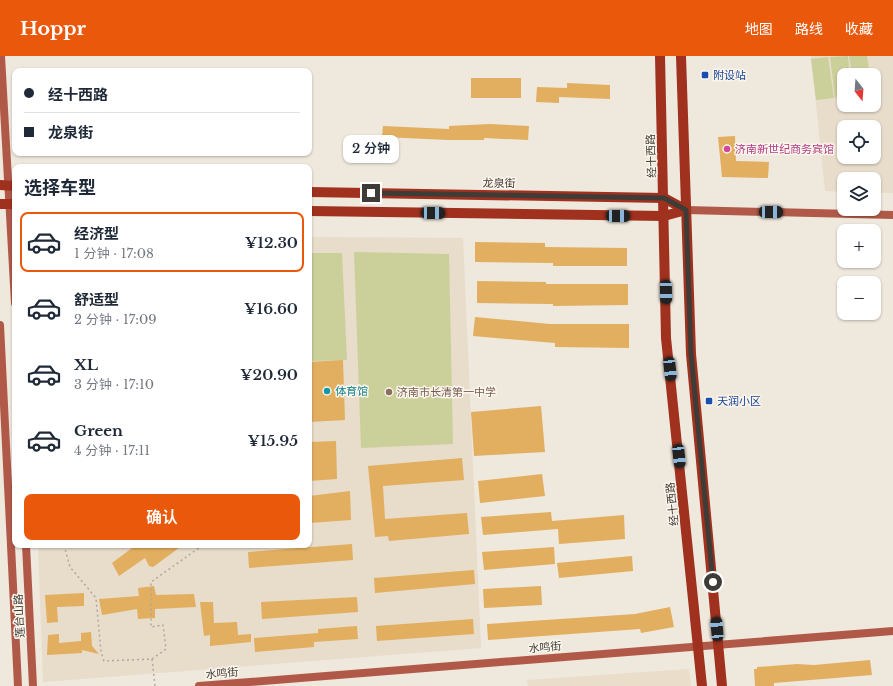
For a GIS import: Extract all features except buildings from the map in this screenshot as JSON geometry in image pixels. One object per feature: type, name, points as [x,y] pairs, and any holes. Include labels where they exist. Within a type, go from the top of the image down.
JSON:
[{"type":"main road","points":[[1,56],[8,185],[12,200]]},
{"type":"main road","name":"经十西路","points":[[660,56],[666,338],[702,686]]},
{"type":"main road","points":[[681,56],[692,361],[722,686]]},
{"type":"main road","name":"龙泉街","points":[[312,192],[664,198],[686,210]]},
{"type":"main road","points":[[0,204],[12,204]]},
{"type":"main road","name":"龙泉街","points":[[312,211],[664,216],[686,210],[893,215]]},
{"type":"main road","name":"莲台山路","points":[[0,325],[18,686]]},
{"type":"main road","name":"莲台山路","points":[[26,548],[33,686]]},
{"type":"main road","name":"水鸣街","points":[[199,686],[893,630]]},
{"type":"path","points":[[65,548],[70,567],[96,598],[101,652],[104,661],[152,658],[166,649],[162,625],[151,627],[151,582],[199,548]]},
{"type":"path","points":[[152,658],[155,686]]},
{"type":"shaded area","points":[[811,56],[893,56],[893,193],[881,193],[881,172],[837,172],[837,192],[825,191]]},
{"type":"shaded area","name":"济南市长清第一中学","points":[[312,237],[463,238],[481,648],[43,682],[38,548],[312,548]]},
{"type":"shaded area","points":[[689,669],[691,686],[528,686],[527,680]]},
{"type":"green space","points":[[848,56],[849,68],[837,68],[837,98],[835,98],[830,57]]},
{"type":"green space","points":[[849,56],[867,56],[869,68],[851,68]]},
{"type":"green space","points":[[828,57],[834,98],[816,100],[811,59]]},
{"type":"green space","points":[[354,252],[449,254],[453,444],[361,448]]},
{"type":"green space","points":[[312,253],[342,253],[347,360],[312,361]]},
{"type":"place","name":"附设站","points":[[705,75]]},
{"type":"place","name":"济南新世纪商务宾馆","points":[[727,149]]},
{"type":"place","name":"体育馆","points":[[327,391]]},
{"type":"place","name":"济南市长清第一中学","points":[[389,392]]},
{"type":"place","name":"天润小区","points":[[709,401]]},
{"type":"route","points":[[371,193],[664,198],[686,210],[691,354],[713,582]]}]
